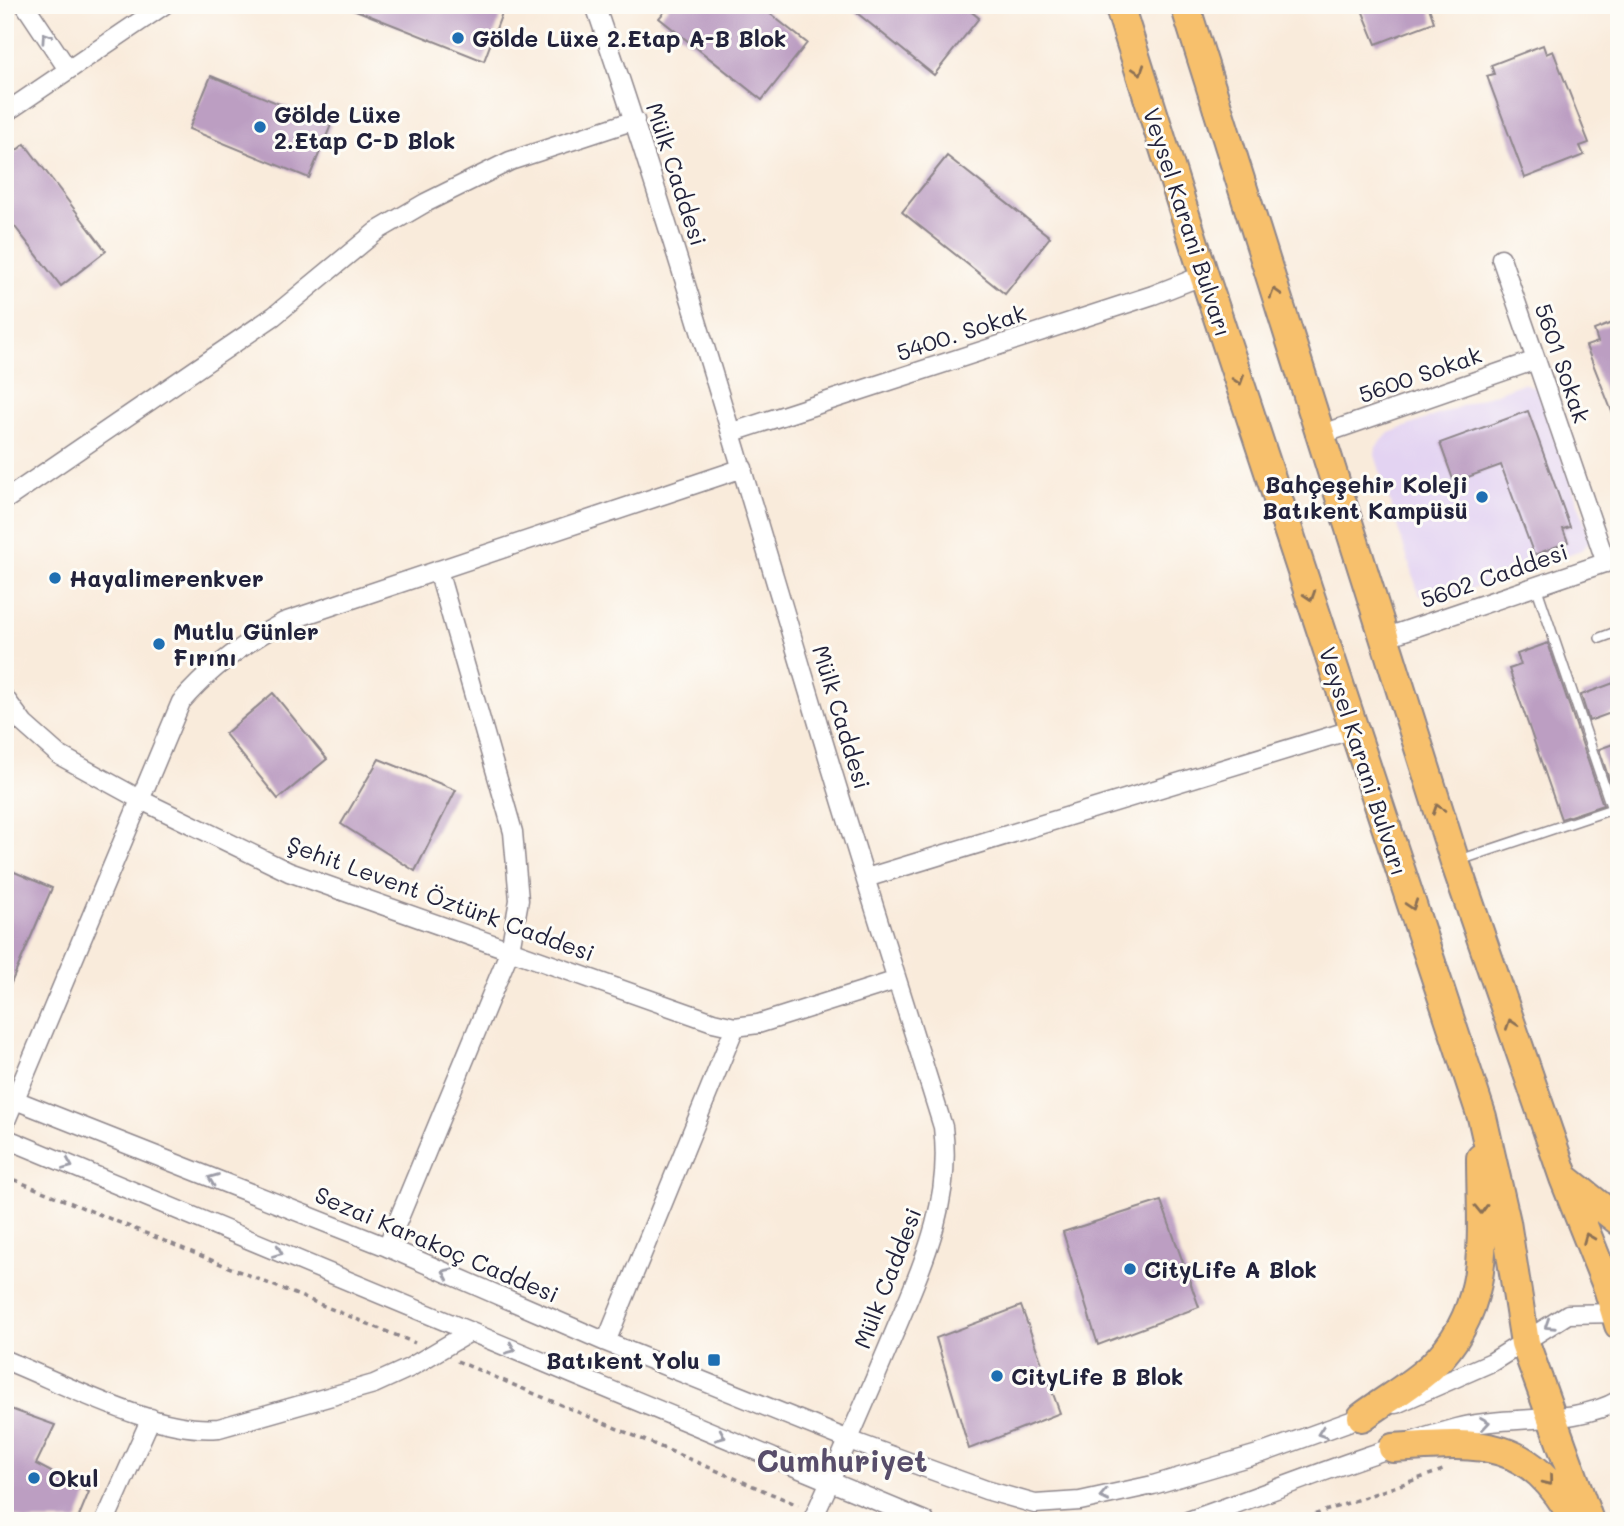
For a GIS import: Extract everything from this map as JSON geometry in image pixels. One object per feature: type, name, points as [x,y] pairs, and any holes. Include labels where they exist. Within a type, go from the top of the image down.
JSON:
[{"type":"main road","name":"Veysel Karani Bulvarı","points":[[1119,5],[1204,275],[1482,1117],[1506,1222],[1525,1343],[1548,1416],[1589,1521]]},
{"type":"main road","points":[[1185,5],[1455,862],[1564,1178],[1608,1288],[1617,1318]]},
{"type":"main road","points":[[1362,1418],[1429,1369],[1450,1349],[1465,1323],[1475,1297],[1482,1257],[1482,1117]]},
{"type":"main road","points":[[1564,1178],[1619,1221]]},
{"type":"main road","points":[[1393,1448],[1477,1444],[1511,1453],[1542,1473],[1576,1521]]},
{"type":"street","points":[[25,5],[67,68]]},
{"type":"street","points":[[5,113],[67,68],[164,5]]},
{"type":"street","name":"Mülk Caddesi","points":[[595,5],[635,120],[733,432],[943,1127],[947,1161],[936,1224],[849,1440],[812,1521]]},
{"type":"street","points":[[5,500],[274,316],[377,231],[425,203],[510,161],[635,120]]},
{"type":"street","name":"5601 Sokak","points":[[1501,258],[1536,360],[1612,561]]},
{"type":"street","name":"5400. Sokak","points":[[733,432],[1140,300],[1204,275]]},
{"type":"street","name":"5600 Sokak","points":[[1320,435],[1536,360]]},
{"type":"street","points":[[5,1123],[10,1098],[141,800],[181,702],[223,660],[284,622],[743,468]]},
{"type":"street","name":"5602 Caddesi","points":[[1384,638],[1612,561]]},
{"type":"street","points":[[387,1247],[510,950],[519,900],[513,832],[438,570]]},
{"type":"street","name":"Şehit Levent Öztürk Caddesi","points":[[5,698],[24,724],[59,755],[141,800],[289,872],[735,1027],[758,1024],[897,980]]},
{"type":"street","points":[[866,878],[1354,729]]},
{"type":"street","points":[[606,1342],[735,1027]]},
{"type":"street","name":"Sezai Karakoç Caddesi","points":[[10,1098],[387,1247],[606,1342],[849,1440],[986,1490],[1035,1504],[1080,1501],[1153,1485],[1265,1452],[1362,1418],[1456,1380],[1525,1343],[1568,1314],[1617,1318]]},
{"type":"street","points":[[5,1139],[925,1521]]},
{"type":"street","points":[[5,1360],[150,1418],[198,1430],[219,1428],[374,1384],[409,1368],[470,1332]]},
{"type":"street","points":[[1188,1521],[1460,1427],[1548,1416],[1581,1416],[1619,1400]]},
{"type":"street","points":[[105,1521],[150,1418]]},
{"type":"lane","points":[[1455,862],[1615,808],[1536,586]]},
{"type":"lane","points":[[1600,638],[1619,631]]},
{"type":"path","points":[[5,1176],[405,1339]]},
{"type":"path","points":[[482,1372],[777,1496]]},
{"type":"path","points":[[1296,1521],[1449,1468]]},
{"type":"shaded area","name":"Bahçeşehir Koleji Batıkent Kampüsü","points":[[1523,383],[1538,389],[1591,540],[1581,550],[1436,601],[1419,595],[1375,455],[1376,447],[1389,433]]},
{"type":"building","name":"Gölde Lüxe 2.Etap A-B Blok","points":[[343,5],[505,5],[484,61]]},
{"type":"building","points":[[670,5],[759,5],[807,43],[762,100],[659,18]]},
{"type":"building","points":[[847,5],[963,5],[979,18],[934,75]]},
{"type":"building","points":[[1360,5],[1428,5],[1434,22],[1376,44]]},
{"type":"building","points":[[1543,45],[1546,54],[1553,51],[1589,143],[1580,146],[1584,155],[1525,178],[1487,76],[1494,74],[1491,65]]},
{"type":"building","name":"Gölde Lüxe 2.Etap C-D Blok","points":[[211,76],[331,125],[309,178],[189,129]]},
{"type":"building","points":[[25,144],[106,251],[61,286],[5,214],[5,159]]},
{"type":"building","points":[[947,156],[1050,237],[1005,294],[902,212]]},
{"type":"building","points":[[1612,323],[1614,329],[1619,328],[1618,427],[1586,346],[1598,342],[1594,330]]},
{"type":"building","points":[[1528,411],[1570,527],[1563,529],[1568,542],[1534,555],[1501,465],[1454,482],[1440,443]]},
{"type":"building","points":[[1548,643],[1603,805],[1561,819],[1509,669],[1521,665],[1517,654]]},
{"type":"building","points":[[1619,681],[1619,710],[1589,721],[1581,695]]},
{"type":"building","points":[[273,693],[327,759],[278,799],[225,734]]},
{"type":"building","points":[[1619,742],[1619,800],[1616,800],[1599,749]]},
{"type":"building","points":[[379,759],[456,790],[415,871],[341,824]]},
{"type":"building","points":[[5,868],[52,888],[5,997]]},
{"type":"building","name":"CityLife A Blok","points":[[1161,1201],[1199,1307],[1098,1345],[1063,1232]]},
{"type":"building","name":"CityLife B Blok","points":[[1021,1306],[1060,1413],[969,1449],[936,1338]]},
{"type":"building","name":"Okul","points":[[5,1407],[55,1425],[36,1464],[89,1492],[77,1521],[25,1521],[5,1511]]},
{"type":"place","name":"Gölde Lüxe 2.Etap A-B Blok","points":[[458,38]]},
{"type":"place","name":"Gölde Lüxe 2.Etap C-D Blok","points":[[260,127]]},
{"type":"place","name":"Bahçeşehir Koleji Batıkent Kampüsü","points":[[1482,497]]},
{"type":"place","name":"Hayalimerenkver","points":[[55,578]]},
{"type":"place","name":"Mutlu Günler Fırını","points":[[159,644]]},
{"type":"place","name":"CityLife A Blok","points":[[1130,1269]]},
{"type":"place","name":"Batıkent Yolu","points":[[714,1360]]},
{"type":"place","name":"CityLife B Blok","points":[[997,1376]]},
{"type":"place","name":"Okul","points":[[34,1478]]},
{"type":"district","name":"Cumhuriyet","points":[[842,1460]]}]
